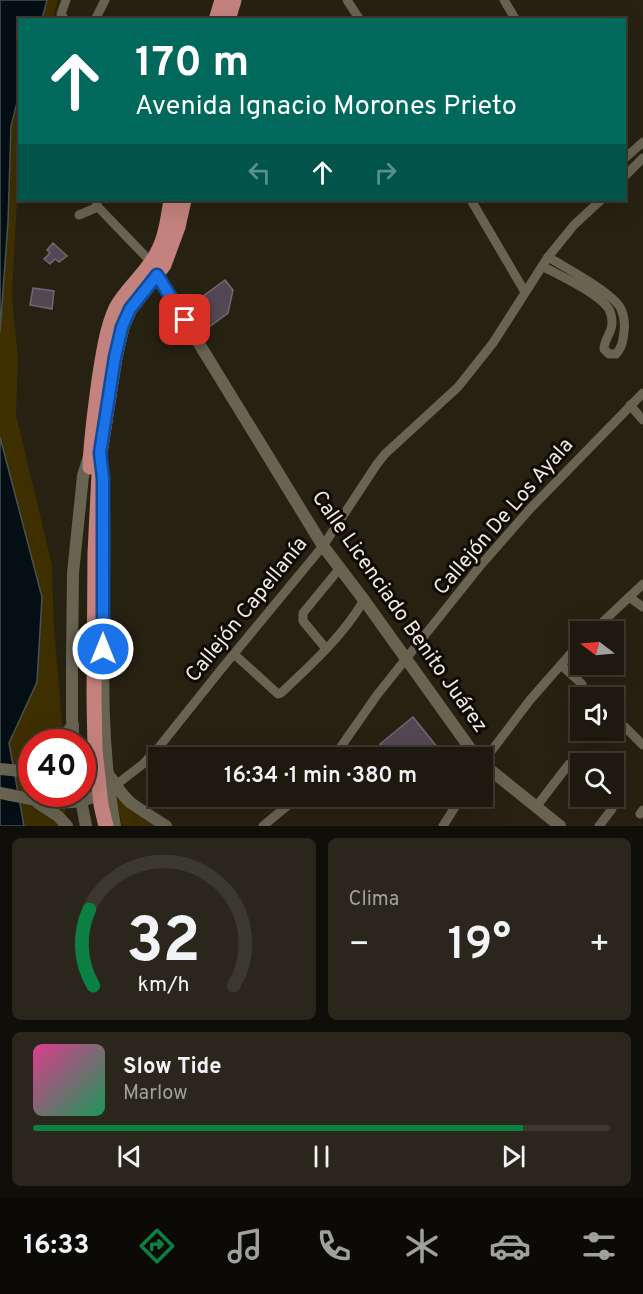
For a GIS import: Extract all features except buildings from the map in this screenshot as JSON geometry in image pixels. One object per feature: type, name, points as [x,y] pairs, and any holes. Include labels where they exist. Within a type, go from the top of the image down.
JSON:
[{"type":"main road","points":[[217,18],[222,0]]},
{"type":"main road","points":[[229,18],[234,0]]},
{"type":"main road","points":[[97,826],[88,761],[85,709],[95,453],[122,327],[154,269],[171,201]]},
{"type":"main road","points":[[154,269],[164,264],[178,227],[184,201]]},
{"type":"main road","points":[[91,553],[95,750],[101,805],[106,826]]},
{"type":"street","points":[[63,18],[61,14],[66,0]]},
{"type":"street","points":[[96,18],[105,0]]},
{"type":"street","points":[[347,0],[359,18]]},
{"type":"street","points":[[505,0],[515,18]]},
{"type":"street","points":[[626,157],[643,142]]},
{"type":"street","points":[[626,170],[643,158]]},
{"type":"street","points":[[472,201],[525,292]]},
{"type":"street","name":"Callejón Capellanía","points":[[112,787],[143,764],[159,747],[323,546],[385,454],[458,387],[493,343],[548,257],[574,225],[599,201]]},
{"type":"street","points":[[79,215],[97,203],[154,269]]},
{"type":"street","points":[[542,266],[571,277],[612,297],[621,309],[624,329],[620,349],[616,354],[609,354],[604,349],[612,323],[608,308],[593,296],[571,277],[548,257]]},
{"type":"street","name":"Calle Licenciado Benito Juárez","points":[[154,269],[323,546],[469,747]]},
{"type":"street","name":"Callejón De Los Ayala","points":[[341,747],[377,695],[480,566],[529,510],[643,393]]},
{"type":"street","points":[[630,405],[643,420]]},
{"type":"street","points":[[95,453],[103,478],[103,649],[107,772],[112,787],[115,826]]},
{"type":"street","points":[[73,729],[74,554],[83,476],[95,453]]},
{"type":"street","points":[[327,648],[303,621],[303,613],[340,568]]},
{"type":"street","points":[[604,621],[643,584]]},
{"type":"street","points":[[629,597],[643,607]]},
{"type":"street","points":[[234,654],[278,694],[281,693],[327,648],[357,613],[364,600]]},
{"type":"street","points":[[493,750],[530,700],[570,655]]},
{"type":"street","points":[[561,665],[582,684]]},
{"type":"street","points":[[73,723],[82,725],[96,723],[105,711]]},
{"type":"street","points":[[69,729],[73,723]]},
{"type":"street","points":[[625,727],[643,745]]},
{"type":"street","points":[[536,807],[569,764]]},
{"type":"street","points":[[96,766],[107,772]]},
{"type":"street","points":[[0,769],[18,770]]},
{"type":"street","name":"Calle Licenciado Benito Juárez","points":[[493,771],[560,826]]},
{"type":"street","points":[[96,797],[112,787]]},
{"type":"street","points":[[112,787],[166,826]]},
{"type":"street","points":[[0,793],[18,796]]},
{"type":"street","points":[[42,807],[58,816],[67,826]]},
{"type":"street","points":[[83,807],[86,826]]},
{"type":"street","points":[[263,826],[286,807]]},
{"type":"street","points":[[443,826],[455,807]]},
{"type":"street","points":[[599,826],[612,809]]},
{"type":"shaded area","points":[[0,0],[58,0],[52,18],[18,18],[17,199],[12,296],[18,358],[16,415],[52,565],[54,627],[62,729],[18,729],[18,807],[65,807],[68,826],[0,826]]},
{"type":"shaded area","points":[[0,0],[47,0],[42,18],[18,18],[18,99],[11,126],[8,222],[0,332]]},
{"type":"shaded area","points":[[0,437],[42,597],[37,682],[9,743],[18,793],[18,807],[21,807],[24,826],[0,826]]},
{"type":"shaded area","points":[[115,792],[134,813],[154,826],[122,826]]},
{"type":"route","points":[[103,649],[104,538],[103,478],[100,453],[122,327],[130,309],[157,275],[185,320]]}]
